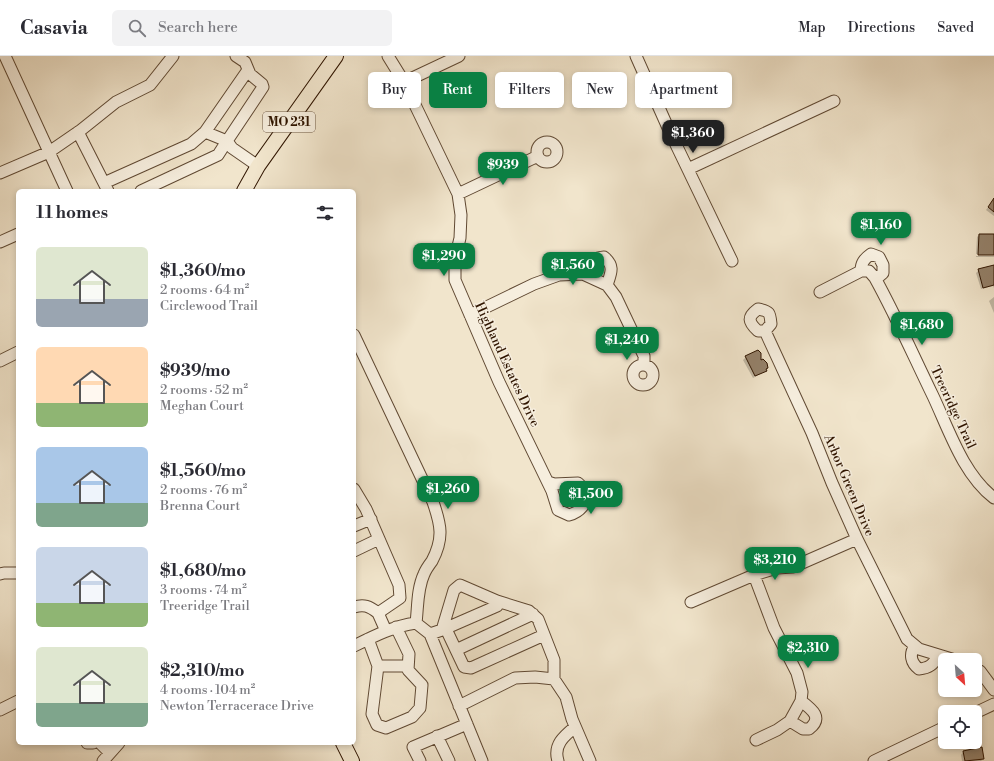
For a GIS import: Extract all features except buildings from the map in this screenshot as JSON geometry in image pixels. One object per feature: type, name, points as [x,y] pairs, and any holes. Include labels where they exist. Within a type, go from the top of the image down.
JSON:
[{"type":"main road","name":"MO 231","points":[[245,189],[258,166],[336,56]]},
{"type":"main road","points":[[344,745],[352,761]]},
{"type":"street","points":[[5,56],[66,189]]},
{"type":"street","points":[[0,173],[49,152],[78,132],[116,102],[150,86],[173,56]]},
{"type":"street","points":[[144,189],[218,155],[263,87],[262,84],[250,74],[245,62],[236,56]]},
{"type":"street","name":"Highland Estates Drive","points":[[388,56],[398,72]]},
{"type":"street","points":[[421,74],[459,56]]},
{"type":"street","points":[[636,56],[732,261]]},
{"type":"street","points":[[78,132],[106,187],[191,144],[205,132],[248,70]]},
{"type":"street","points":[[688,169],[834,100]]},
{"type":"street","name":"Highland Estates Drive","points":[[417,108],[458,194],[461,215],[460,238],[455,259],[455,280],[500,382],[548,482]]},
{"type":"street","points":[[205,132],[227,141],[232,148],[258,166]]},
{"type":"street","points":[[458,194],[538,156]]},
{"type":"street","points":[[0,242],[16,236]]},
{"type":"street","points":[[820,292],[861,271],[869,272],[876,279],[883,273],[883,265],[879,257],[871,254],[864,258],[861,271]]},
{"type":"street","points":[[583,274],[590,262],[597,257],[604,257],[610,262],[611,271],[606,285]]},
{"type":"street","points":[[470,315],[534,284],[558,275],[583,274],[606,285],[616,297],[644,356],[644,365]]},
{"type":"street","name":"Treeridge Trail","points":[[876,279],[907,341],[964,463],[994,498]]},
{"type":"street","name":"Arbor Green Drive","points":[[765,331],[812,433],[857,539],[907,639],[915,646],[938,656]]},
{"type":"street","points":[[356,339],[439,518],[441,534],[439,545],[424,574],[419,592],[416,623]]},
{"type":"street","points":[[0,361],[16,353]]},
{"type":"street","points":[[356,493],[371,519],[399,585],[400,598],[378,613]]},
{"type":"street","points":[[356,525],[371,519]]},
{"type":"street","points":[[356,550],[379,539]]},
{"type":"street","points":[[691,602],[754,575],[777,568],[793,567],[857,539]]},
{"type":"street","points":[[0,574],[16,573]]},
{"type":"street","points":[[754,575],[774,628],[797,673],[802,692],[802,701],[790,721],[777,730],[756,740]]},
{"type":"street","points":[[544,635],[471,668],[464,667],[444,629],[454,590],[460,585],[497,601],[529,611],[538,619],[554,660],[554,679],[566,697],[575,727],[590,761]]},
{"type":"street","points":[[430,634],[497,606],[497,601]]},
{"type":"street","points":[[356,607],[363,605],[371,607],[378,613],[409,654],[408,670],[422,685],[420,708],[412,717],[386,728],[377,725],[372,714],[378,666],[368,639]]},
{"type":"street","points":[[456,650],[533,614]]},
{"type":"street","points":[[356,645],[391,629],[416,623]]},
{"type":"street","points":[[416,623],[430,634],[482,761]]},
{"type":"street","points":[[915,646],[911,657],[913,663],[919,669],[926,668],[933,664],[938,656]]},
{"type":"street","points":[[378,666],[408,666]]},
{"type":"street","points":[[982,674],[994,690]]},
{"type":"street","points":[[459,706],[516,678],[535,677],[554,679]]},
{"type":"street","points":[[790,721],[803,729],[808,729],[814,725],[816,720],[814,712],[802,701]]},
{"type":"street","points":[[0,710],[16,702]]},
{"type":"street","points":[[982,710],[994,704]]},
{"type":"street","points":[[420,761],[413,747],[467,724]]},
{"type":"street","points":[[558,761],[556,756],[557,748],[563,738],[575,727]]},
{"type":"street","points":[[874,761],[938,730]]},
{"type":"street","points":[[437,736],[449,761]]},
{"type":"street","points":[[101,745],[106,757],[117,745]]}]
